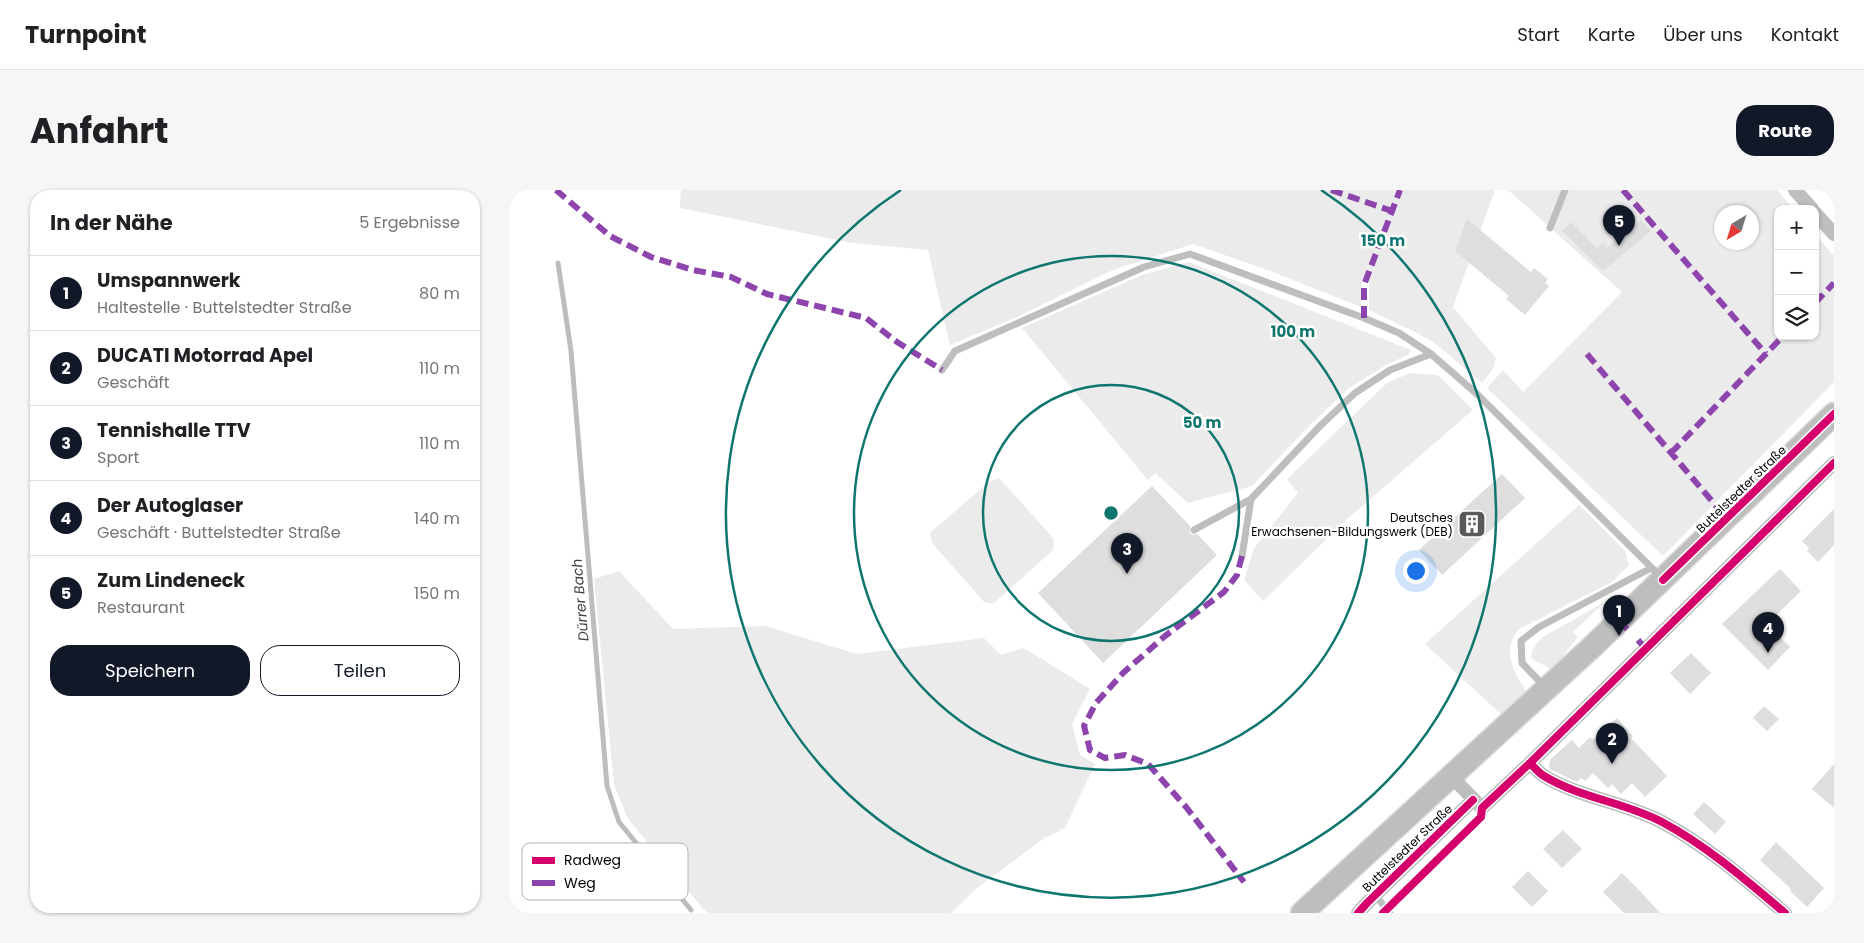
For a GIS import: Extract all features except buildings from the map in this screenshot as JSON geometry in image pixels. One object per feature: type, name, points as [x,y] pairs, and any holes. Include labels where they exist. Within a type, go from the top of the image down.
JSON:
[{"type":"main road","name":"Buttelstedter Straße","points":[[1302,913],[1546,688],[1657,574],[1834,414]]},
{"type":"street","points":[[1795,190],[1808,205]]},
{"type":"street","points":[[1819,217],[1834,234]]},
{"type":"street","points":[[1451,776],[1482,808],[1834,463]]},
{"type":"street","points":[[1530,763],[1543,776],[1575,790],[1642,813],[1668,826],[1708,851],[1785,913]]},
{"type":"street","name":"Buttelstedter Straße","points":[[1358,913],[1473,800]]},
{"type":"lane","points":[[1550,228],[1565,190]]},
{"type":"lane","points":[[942,370],[955,350],[1144,267],[1190,254],[1399,332],[1431,354],[1478,394],[1657,574],[1539,627],[1521,641],[1522,663],[1546,688]]},
{"type":"lane","points":[[1194,530],[1251,499],[1319,427],[1355,394],[1390,370],[1431,354]]},
{"type":"lane","points":[[1242,556],[1251,499]]},
{"type":"lane","points":[[1375,895],[1390,913]]},
{"type":"shaded area","points":[[681,190],[1495,190],[1453,307],[1496,358],[1493,369],[1482,383],[1436,344],[1369,310],[1369,281],[1362,280],[1361,307],[1270,271],[1193,244],[1113,270],[1017,317],[950,345],[928,250],[852,243],[680,208]]},
{"type":"shaded area","points":[[1508,190],[1777,190],[1790,205],[1774,205],[1774,340],[1819,340],[1819,239],[1834,256],[1834,382],[1663,556],[1487,388],[1503,370],[1523,392],[1622,292]]},
{"type":"shaded area","points":[[1189,262],[1411,350],[1408,355],[1386,365],[1349,388],[1311,424],[1252,486],[1188,503],[1155,473],[1148,480],[1022,328],[1142,275]]},
{"type":"shaded area","points":[[1410,373],[1438,375],[1473,410],[1346,520],[1263,601],[1244,580],[1254,548],[1298,493],[1287,479],[1387,383]]},
{"type":"shaded area","points":[[999,478],[1054,539],[1053,550],[993,604],[984,602],[932,543],[930,533],[990,481]]},
{"type":"shaded area","points":[[1579,505],[1625,551],[1629,565],[1612,582],[1519,629],[1511,645],[1510,653],[1513,668],[1526,691],[1502,715],[1425,644]]},
{"type":"shaded area","points":[[619,571],[673,629],[765,626],[857,654],[984,638],[1001,655],[1024,648],[1090,689],[1072,724],[1080,755],[1095,764],[1065,828],[1043,839],[977,888],[951,913],[707,913],[688,890],[688,843],[648,843],[628,819],[614,785],[594,579]]},
{"type":"shaded area","points":[[1605,602],[1573,632],[1578,637],[1556,665],[1549,668],[1532,659],[1531,654],[1536,644],[1543,637]]},
{"type":"waterway","name":"Dürrer Bach","points":[[558,263],[571,351],[607,786],[619,822],[636,843]]},
{"type":"waterway","name":"Dürrer Bach","points":[[683,900],[691,910]]},
{"type":"marked path","points":[[556,190],[610,236],[651,257],[693,270],[731,277],[767,294],[866,318],[897,342],[942,370]]},
{"type":"marked path","points":[[1331,190],[1392,211]]},
{"type":"marked path","points":[[1364,318],[1364,285],[1400,190]]},
{"type":"marked path","points":[[1623,190],[1766,354]]},
{"type":"marked path","points":[[1819,299],[1834,283]]},
{"type":"marked path","points":[[1671,453],[1779,340]]},
{"type":"marked path","points":[[1587,354],[1717,507]]},
{"type":"marked path","points":[[1242,556],[1237,575],[1224,592],[1165,636],[1123,673],[1096,703],[1084,726],[1090,750],[1105,758],[1125,755],[1148,764],[1186,807],[1244,882]]},
{"type":"marked path","points":[[1606,608],[1631,633]]},
{"type":"marked path","points":[[1638,640],[1645,648]]},
{"type":"cycle path","points":[[1663,580],[1834,414]]},
{"type":"cycle path","points":[[1383,913],[1481,817],[1482,808],[1834,463]]},
{"type":"cycle path","points":[[1530,763],[1542,775],[1572,790],[1633,809],[1679,831],[1726,864],[1785,913]]},
{"type":"cycle path","points":[[1358,913],[1473,800]]},
{"type":"place","name":"Zum Lindeneck","points":[[1619,246]]},
{"type":"place","name":"Deutsches Erwachsenen-Bildungswerk (DEB)","points":[[1472,524]]},
{"type":"place","name":"Tennishalle TTV","points":[[1127,574]]},
{"type":"place","name":"Umspannwerk","points":[[1619,636]]},
{"type":"place","name":"Der Autoglaser","points":[[1768,653]]},
{"type":"place","name":"DUCATI Motorrad Apel","points":[[1612,764]]}]
